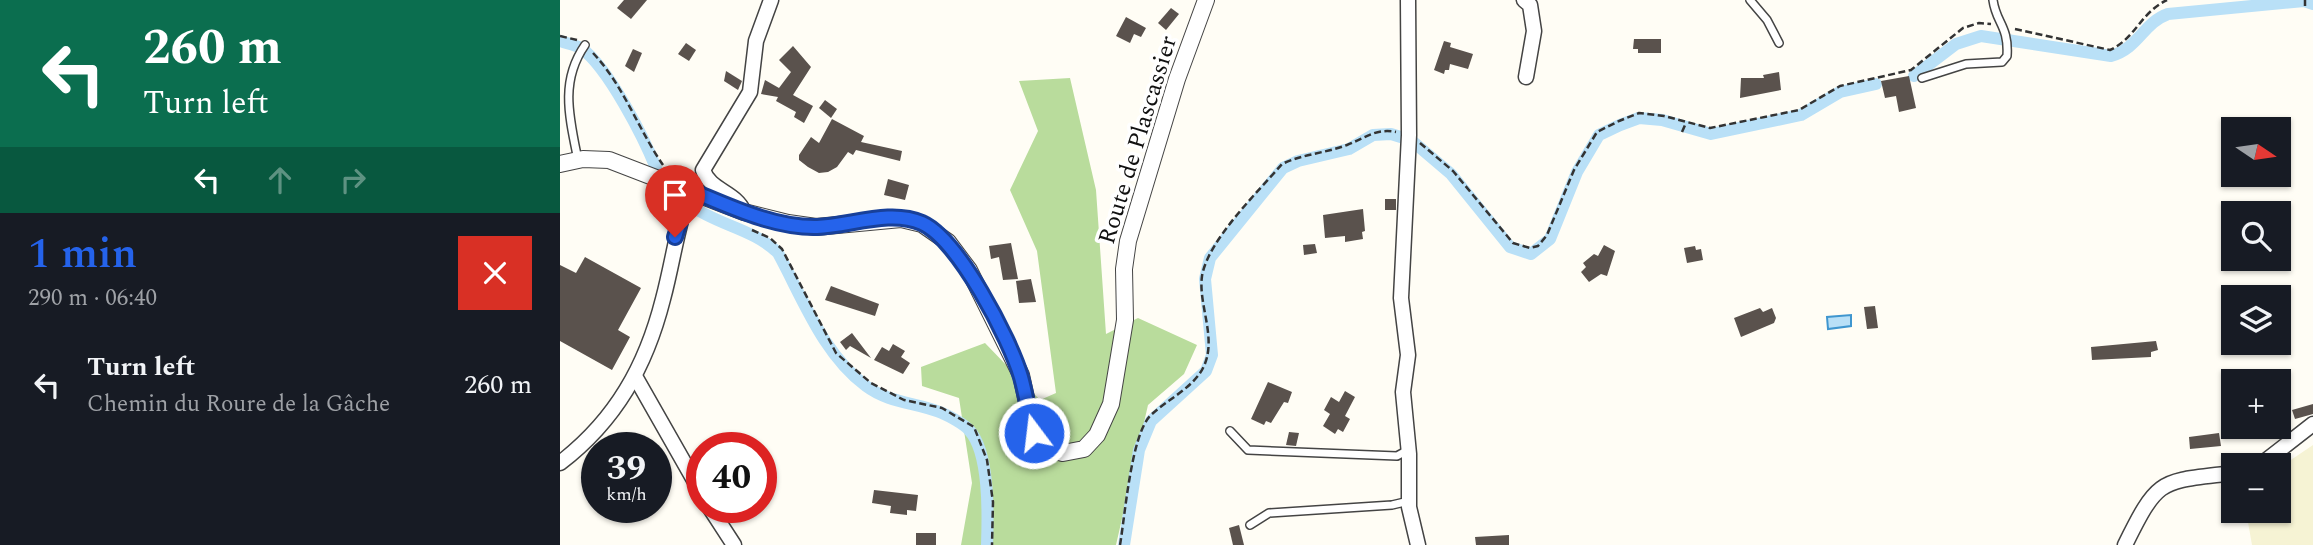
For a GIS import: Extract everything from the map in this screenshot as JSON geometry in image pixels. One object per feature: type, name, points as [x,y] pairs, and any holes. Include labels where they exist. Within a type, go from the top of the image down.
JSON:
[{"type":"street","points":[[746,220],[739,200],[707,181],[703,170],[750,92],[756,41],[771,0]]},
{"type":"street","name":"Route de Plascassier","points":[[560,164],[578,160],[609,160],[690,190],[746,220],[816,227],[901,219],[922,223],[948,242],[969,270],[1021,375],[1034,433],[1049,449],[1063,453],[1084,449],[1097,435],[1111,404],[1125,320],[1124,269],[1128,241],[1177,79],[1206,0]]},
{"type":"street","points":[[1408,0],[1409,135],[1401,299],[1408,355],[1403,392],[1409,502],[1418,545]]},
{"type":"street","points":[[1524,0],[1530,5],[1534,31],[1526,77]]},
{"type":"street","points":[[560,463],[596,431],[636,378],[649,350],[664,297],[675,237],[690,190]]},
{"type":"street","points":[[636,378],[686,466]]},
{"type":"street","points":[[2276,453],[2313,424]]},
{"type":"street","points":[[2125,545],[2150,497],[2166,484],[2185,477],[2221,474]]},
{"type":"street","points":[[720,523],[734,545]]},
{"type":"lane","points":[[1750,0],[1761,11],[1779,43]]},
{"type":"lane","points":[[1922,78],[1966,64],[2002,62],[2007,55],[2006,30],[1994,10],[1993,0]]},
{"type":"lane","points":[[578,160],[562,86],[566,70],[585,45]]},
{"type":"lane","points":[[1230,430],[1248,450],[1271,453],[1397,456],[1408,449]]},
{"type":"lane","points":[[1250,525],[1269,513],[1409,502]]},
{"type":"path","points":[[1120,545],[1135,449],[1148,418],[1187,386],[1203,369],[1208,355],[1202,278],[1209,255],[1282,164],[1297,157],[1347,145],[1372,132],[1392,130],[1409,135],[1453,171],[1513,243],[1530,248],[1538,246],[1547,235],[1574,170],[1597,132],[1639,113],[1664,116],[1710,128],[1799,110],[1840,86],[1911,70],[1963,28],[1979,23],[2110,50],[2123,44],[2150,8],[2167,0]]},
{"type":"path","points":[[2305,0],[2305,6]]},
{"type":"path","points":[[560,36],[585,45],[605,66],[662,164],[670,172]]},
{"type":"path","points":[[1682,132],[1686,123]]},
{"type":"path","points":[[746,220],[782,250],[836,353],[871,383],[904,400],[942,408],[974,427],[989,471],[993,502],[992,545]]},
{"type":"shaded area","points":[[2313,445],[2313,545],[2252,545],[2248,523],[2291,523],[2291,460]]},
{"type":"green space","points":[[1070,78],[1096,190],[1106,334],[1138,318],[1197,345],[1184,374],[1148,405],[1116,545],[961,545],[972,483],[959,398],[922,386],[921,367],[985,343],[1040,400],[1056,393],[1037,251],[1010,190],[1038,131],[1019,81]]},
{"type":"water","points":[[1851,315],[1851,326],[1828,329],[1827,317]]},
{"type":"building","points":[[624,0],[647,0],[631,19],[617,8]]},
{"type":"building","points":[[1171,8],[1179,14],[1166,30],[1158,23]]},
{"type":"building","points":[[1126,17],[1146,28],[1141,37],[1134,34],[1130,43],[1116,36]]},
{"type":"building","points":[[1634,39],[1661,39],[1661,53],[1638,53],[1638,49],[1633,49]]},
{"type":"building","points":[[1444,41],[1451,43],[1450,47],[1473,54],[1468,69],[1450,64],[1449,70],[1445,70],[1444,74],[1434,70]]},
{"type":"building","points":[[686,43],[696,50],[689,61],[678,54]]},
{"type":"building","points":[[793,46],[811,67],[793,95],[813,106],[804,123],[794,117],[796,112],[776,101],[778,97],[761,94],[765,80],[779,88],[791,72],[779,60]]},
{"type":"building","points":[[633,49],[642,53],[634,72],[625,66]]},
{"type":"building","points":[[726,71],[742,81],[738,90],[724,81]]},
{"type":"building","points":[[1779,72],[1781,90],[1740,98],[1741,78],[1764,78],[1763,75]]},
{"type":"building","points":[[1909,76],[1916,108],[1899,112],[1896,96],[1885,98],[1881,81]]},
{"type":"building","points":[[825,100],[837,109],[831,118],[819,108]]},
{"type":"building","points":[[832,119],[864,136],[861,142],[902,151],[900,161],[856,150],[853,155],[848,152],[837,167],[828,172],[819,173],[808,167],[799,160],[799,155],[811,137],[819,143]]},
{"type":"building","points":[[888,179],[909,185],[905,200],[884,195]]},
{"type":"building","points":[[1385,199],[1396,199],[1396,210],[1385,210]]},
{"type":"building","points":[[1363,209],[1363,239],[1345,242],[1345,236],[1325,238],[1323,215]]},
{"type":"building","points":[[1011,243],[1018,279],[1003,280],[999,257],[991,259],[989,246]]},
{"type":"building","points":[[1315,244],[1317,253],[1304,255],[1303,245]]},
{"type":"building","points":[[1604,245],[1615,251],[1607,276],[1601,274],[1589,282],[1581,272],[1586,267],[1583,263],[1594,254],[1598,256]]},
{"type":"building","points":[[1695,246],[1696,250],[1701,249],[1703,260],[1687,263],[1684,248]]},
{"type":"building","points":[[585,257],[641,288],[618,330],[630,337],[612,370],[560,341],[560,265],[576,273]]},
{"type":"building","points":[[1031,279],[1036,302],[1019,303],[1016,281]]},
{"type":"building","points":[[831,286],[879,304],[875,316],[825,300]]},
{"type":"building","points":[[1875,306],[1878,328],[1867,329],[1864,307]]},
{"type":"building","points":[[1760,308],[1763,312],[1772,308],[1776,318],[1774,323],[1741,337],[1734,318]]},
{"type":"building","points":[[852,333],[871,358],[850,346],[846,350],[840,342]]},
{"type":"building","points":[[2156,341],[2158,350],[2151,352],[2151,357],[2092,360],[2091,347]]},
{"type":"building","points":[[893,344],[905,351],[901,357],[910,363],[903,374],[874,360],[882,347],[889,351]]},
{"type":"building","points":[[1268,382],[1292,392],[1288,403],[1284,402],[1271,423],[1266,421],[1264,425],[1251,419]]},
{"type":"building","points":[[1345,391],[1355,397],[1345,416],[1350,419],[1343,432],[1338,429],[1335,434],[1323,426],[1330,414],[1324,410],[1331,397],[1339,402]]},
{"type":"building","points":[[2313,404],[2313,414],[2295,419],[2292,410]]},
{"type":"building","points":[[1289,432],[1299,433],[1296,446],[1286,445]]},
{"type":"building","points":[[2219,433],[2221,446],[2190,449],[2189,437]]},
{"type":"building","points":[[874,490],[918,495],[916,511],[907,510],[907,515],[890,513],[891,506],[872,503]]},
{"type":"building","points":[[1239,525],[1244,545],[1233,545],[1229,528]]},
{"type":"building","points":[[916,533],[936,533],[936,545],[916,545]]},
{"type":"building","points":[[1509,535],[1509,545],[1476,545],[1475,537]]},
{"type":"waterway","points":[[1914,76],[1956,44],[1981,36],[2111,56],[2128,47],[2152,23],[2168,14],[2304,1],[2313,4]]},
{"type":"waterway","points":[[560,41],[581,48],[602,71],[634,122],[656,168]]},
{"type":"waterway","points":[[1411,140],[1451,174],[1510,247],[1531,254],[1550,239],[1577,172],[1599,135],[1639,118],[1662,120],[1711,134],[1801,115],[1840,92],[1876,84]]},
{"type":"waterway","points":[[1124,545],[1139,450],[1151,421],[1206,371],[1212,355],[1205,279],[1210,258],[1283,168],[1298,161],[1349,149],[1373,135],[1391,134],[1407,139]]},
{"type":"waterway","points":[[690,205],[758,238],[778,253],[826,342],[851,373],[866,386],[894,400],[933,409],[969,430],[976,440],[984,468],[987,545]]},
{"type":"route","points":[[675,237],[690,190],[744,212],[816,227],[901,219],[922,223],[948,242],[969,270],[1021,375],[1034,433]]}]
